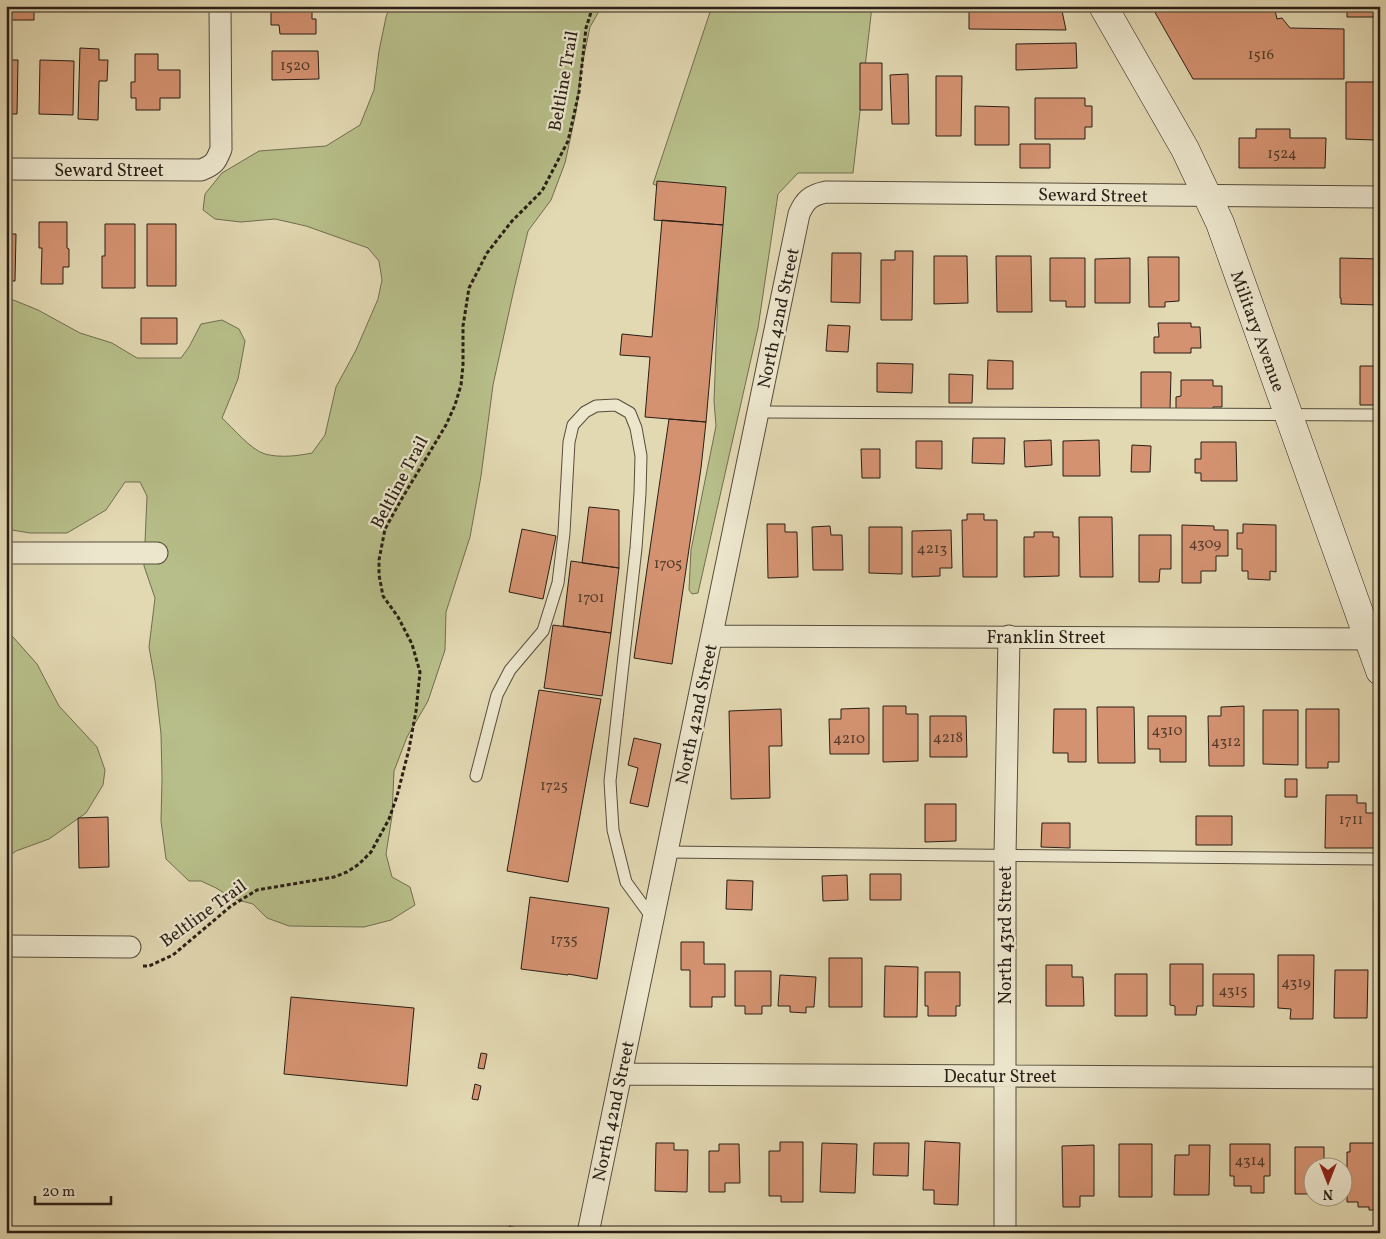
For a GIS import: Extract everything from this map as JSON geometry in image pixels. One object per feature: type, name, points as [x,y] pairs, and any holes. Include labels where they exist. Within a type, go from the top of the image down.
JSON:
[{"type":"street","name":"Seward Street","points":[[6,169],[200,170],[211,166],[221,149],[220,6]]},
{"type":"street","name":"Military Avenue","points":[[1103,6],[1185,149],[1220,223],[1288,414],[1374,639],[1380,671]]},
{"type":"street","name":"Seward Street","points":[[809,199],[815,194],[826,192],[1380,197]]},
{"type":"street","name":"North 42nd Street","points":[[588,1233],[799,214],[803,204],[809,199]]},
{"type":"street","points":[[6,554],[157,553]]},
{"type":"street","name":"Franklin Street","points":[[712,636],[1374,639]]},
{"type":"street","name":"North 43rd Street","points":[[1005,1233],[1005,856],[1009,636]]},
{"type":"street","points":[[6,946],[130,947]]},
{"type":"street","name":"Decatur Street","points":[[621,1074],[1380,1078]]},
{"type":"lane","points":[[476,776],[498,695],[510,670],[543,631],[558,583],[564,533],[569,442],[573,424],[585,412],[596,406],[616,405],[630,413],[636,428],[641,456],[636,548],[610,781],[614,830],[626,882],[653,919]]},
{"type":"lane","points":[[758,412],[1380,415]]},
{"type":"lane","points":[[667,852],[1380,859]]},
{"type":"path","name":"Beltline Trail","points":[[141,966],[149,966],[173,955],[231,906],[258,890],[334,878],[347,872],[359,864],[371,852],[389,818],[397,796],[409,748],[416,711],[420,672],[412,644],[398,617],[383,596],[379,575],[379,560],[385,529],[446,424],[455,405],[461,385],[464,326],[469,288],[487,253],[512,221],[542,191],[568,140],[578,92],[586,28],[593,6]]},
{"type":"green space","points":[[390,6],[602,6],[590,27],[581,70],[576,112],[565,163],[551,200],[528,231],[493,385],[481,476],[470,537],[446,612],[445,650],[428,701],[407,737],[394,771],[392,816],[386,854],[392,877],[410,887],[415,905],[391,920],[364,927],[289,926],[267,918],[253,904],[234,899],[201,881],[189,881],[166,859],[161,821],[161,734],[149,647],[155,598],[144,566],[147,496],[140,482],[125,482],[106,510],[67,533],[30,533],[6,529],[6,297],[38,310],[80,333],[112,343],[137,358],[181,358],[201,324],[222,320],[239,329],[245,341],[238,379],[222,418],[248,443],[265,454],[288,456],[312,453],[325,435],[336,387],[356,350],[378,299],[382,280],[379,261],[368,248],[306,226],[275,219],[241,222],[215,219],[203,210],[205,194],[222,173],[259,151],[326,146],[360,125],[374,90],[379,51]]},
{"type":"green space","points":[[712,6],[872,6],[853,173],[798,173],[778,194],[758,328],[698,593],[692,594],[689,590],[691,550],[716,426],[714,401],[721,212],[653,184]]},
{"type":"green space","points":[[6,634],[13,637],[37,664],[59,706],[97,747],[105,770],[103,785],[86,813],[49,839],[16,851],[6,858]]},
{"type":"building","points":[[6,6],[34,6],[34,20],[6,20]]},
{"type":"building","points":[[279,6],[312,6],[312,19],[316,19],[316,34],[280,34],[279,25],[271,25],[271,12],[279,12]]},
{"type":"building","points":[[969,6],[1061,6],[1066,30],[969,29]]},
{"type":"building","points":[[1156,6],[1274,6],[1277,19],[1282,18],[1290,28],[1344,29],[1344,79],[1193,79],[1153,9]]},
{"type":"building","points":[[1347,6],[1375,6],[1375,17],[1347,17]]},
{"type":"building","points":[[1076,43],[1077,68],[1016,70],[1016,44]]},
{"type":"building","points":[[80,48],[99,49],[99,60],[108,60],[107,81],[99,81],[98,120],[78,119]]},
{"type":"building","points":[[6,51],[7,60],[18,60],[17,114],[6,114]]},
{"type":"building","points":[[272,51],[318,51],[319,79],[272,80]]},
{"type":"building","points":[[135,54],[158,54],[158,70],[180,70],[180,98],[160,98],[160,110],[136,110],[136,98],[131,98],[131,82],[135,82]]},
{"type":"building","points":[[40,60],[74,61],[73,115],[39,114]]},
{"type":"building","points":[[860,63],[882,63],[882,110],[860,110]]},
{"type":"building","points":[[908,74],[909,124],[892,124],[890,75]]},
{"type":"building","points":[[936,76],[962,76],[961,136],[936,136]]},
{"type":"building","points":[[1346,82],[1376,82],[1375,140],[1346,139]]},
{"type":"building","points":[[1035,98],[1085,98],[1085,106],[1092,106],[1092,127],[1085,127],[1085,139],[1035,139]]},
{"type":"building","points":[[975,106],[1009,107],[1009,145],[975,145]]},
{"type":"building","points":[[1256,129],[1290,129],[1290,138],[1326,138],[1325,168],[1239,168],[1239,138],[1256,138]]},
{"type":"building","points":[[1020,144],[1050,144],[1050,168],[1020,168]]},
{"type":"building","points":[[657,181],[726,187],[723,225],[654,220]]},
{"type":"building","points":[[662,220],[723,225],[706,422],[645,417],[650,357],[620,355],[622,334],[652,337]]},
{"type":"building","points":[[39,222],[67,222],[69,267],[63,267],[63,284],[41,284],[42,248],[39,248]]},
{"type":"building","points":[[105,224],[135,224],[135,288],[102,288]]},
{"type":"building","points":[[147,224],[176,224],[176,286],[147,286]]},
{"type":"building","points":[[6,234],[16,234],[15,281],[6,281]]},
{"type":"building","points":[[895,251],[913,251],[912,320],[881,320],[881,260],[895,260]]},
{"type":"building","points":[[832,253],[861,253],[860,303],[831,302]]},
{"type":"building","points":[[934,256],[967,256],[968,303],[934,304]]},
{"type":"building","points":[[996,256],[1031,256],[1032,312],[997,312]]},
{"type":"building","points":[[1148,257],[1179,257],[1179,301],[1165,302],[1165,307],[1149,307]]},
{"type":"building","points":[[1050,258],[1085,258],[1085,307],[1066,307],[1066,301],[1050,301]]},
{"type":"building","points":[[1130,258],[1130,303],[1095,303],[1095,259]]},
{"type":"building","points":[[1340,258],[1380,259],[1380,305],[1341,304]]},
{"type":"building","points":[[141,318],[177,318],[177,344],[141,344]]},
{"type":"building","points":[[1158,323],[1191,323],[1191,327],[1200,327],[1201,348],[1191,348],[1191,353],[1154,353],[1154,337],[1159,337]]},
{"type":"building","points":[[828,325],[850,326],[848,352],[826,351]]},
{"type":"building","points":[[988,360],[1013,361],[1013,389],[987,389]]},
{"type":"building","points":[[877,363],[913,364],[912,393],[877,392]]},
{"type":"building","points":[[1360,366],[1380,366],[1380,405],[1360,405]]},
{"type":"building","points":[[1141,372],[1171,372],[1170,410],[1141,410]]},
{"type":"building","points":[[949,374],[973,375],[972,403],[949,403]]},
{"type":"building","points":[[1181,380],[1213,380],[1213,386],[1222,386],[1222,407],[1213,407],[1213,411],[1176,411],[1176,397],[1181,396]]},
{"type":"building","points":[[669,419],[706,422],[672,664],[634,658]]},
{"type":"building","points":[[973,438],[1005,438],[1004,464],[972,463]]},
{"type":"building","points":[[1377,439],[1380,439],[1380,483],[1376,483]]},
{"type":"building","points":[[1051,440],[1052,465],[1025,467],[1024,441]]},
{"type":"building","points":[[1099,440],[1100,476],[1063,476],[1063,441]]},
{"type":"building","points":[[916,441],[942,441],[942,469],[916,468]]},
{"type":"building","points":[[1201,442],[1236,442],[1237,481],[1201,481],[1201,473],[1195,473],[1195,459],[1201,459]]},
{"type":"building","points":[[1132,445],[1151,446],[1150,472],[1131,472]]},
{"type":"building","points":[[861,449],[880,449],[880,478],[862,478]]},
{"type":"building","points":[[589,507],[619,510],[619,568],[582,563]]},
{"type":"building","points":[[967,514],[984,514],[984,520],[997,520],[997,577],[963,577],[962,520],[967,520]]},
{"type":"building","points":[[1079,517],[1112,517],[1113,577],[1080,577]]},
{"type":"building","points":[[767,524],[785,524],[785,532],[797,532],[798,577],[768,578]]},
{"type":"building","points":[[1243,524],[1276,525],[1276,572],[1270,571],[1270,580],[1248,579],[1248,571],[1242,571],[1242,549],[1237,549],[1237,533],[1243,533]]},
{"type":"building","points":[[1182,525],[1214,526],[1214,530],[1228,530],[1228,556],[1216,556],[1216,571],[1201,571],[1201,583],[1182,583]]},
{"type":"building","points":[[830,526],[831,535],[842,535],[843,570],[813,570],[812,527]]},
{"type":"building","points":[[869,527],[902,527],[902,574],[869,573]]},
{"type":"building","points":[[522,529],[556,536],[543,599],[509,592]]},
{"type":"building","points":[[951,530],[952,568],[940,568],[940,576],[912,577],[912,531]]},
{"type":"building","points":[[1034,532],[1053,532],[1053,537],[1059,537],[1059,576],[1024,577],[1024,537],[1034,537]]},
{"type":"building","points":[[1139,535],[1171,535],[1171,569],[1160,569],[1159,582],[1139,582]]},
{"type":"building","points":[[571,561],[619,568],[611,633],[563,626]]},
{"type":"building","points":[[553,625],[611,633],[602,696],[544,688]]},
{"type":"building","points":[[539,690],[601,699],[568,882],[507,871]]},
{"type":"building","points":[[883,706],[906,706],[906,714],[918,714],[918,761],[883,762]]},
{"type":"building","points":[[1244,706],[1244,766],[1209,766],[1208,716],[1221,716],[1221,707]]},
{"type":"building","points":[[1097,707],[1134,707],[1135,763],[1098,763]]},
{"type":"building","points":[[869,708],[869,754],[830,754],[829,719],[841,719],[841,709]]},
{"type":"building","points":[[781,709],[782,746],[769,746],[770,798],[731,799],[729,711]]},
{"type":"building","points":[[1054,709],[1086,709],[1086,762],[1068,762],[1068,753],[1053,753]]},
{"type":"building","points":[[1306,709],[1339,709],[1339,762],[1328,762],[1328,768],[1306,768]]},
{"type":"building","points":[[1263,710],[1298,710],[1298,765],[1263,764]]},
{"type":"building","points":[[930,716],[966,716],[967,757],[930,757]]},
{"type":"building","points":[[1148,716],[1186,716],[1186,762],[1160,762],[1160,749],[1148,749]]},
{"type":"building","points":[[634,738],[661,744],[648,807],[630,803],[638,768],[628,765]]},
{"type":"building","points":[[1285,779],[1297,779],[1297,797],[1285,797]]},
{"type":"building","points":[[1326,795],[1357,795],[1357,803],[1366,803],[1366,813],[1376,813],[1376,848],[1325,848]]},
{"type":"building","points":[[925,804],[956,804],[956,841],[925,842]]},
{"type":"building","points":[[1196,816],[1232,816],[1232,845],[1196,845]]},
{"type":"building","points":[[108,817],[109,867],[79,868],[78,818]]},
{"type":"building","points":[[1042,823],[1070,823],[1070,848],[1041,847]]},
{"type":"building","points":[[870,874],[901,874],[901,900],[870,900]]},
{"type":"building","points":[[847,875],[848,900],[823,901],[822,876]]},
{"type":"building","points":[[727,880],[753,881],[752,910],[726,909]]},
{"type":"building","points":[[530,897],[609,908],[597,979],[521,969]]},
{"type":"building","points":[[1374,901],[1380,901],[1380,948],[1375,948]]},
{"type":"building","points":[[681,942],[704,942],[704,964],[725,964],[725,997],[712,997],[712,1007],[690,1007],[690,970],[681,970]]},
{"type":"building","points":[[1278,955],[1314,955],[1313,1019],[1290,1019],[1291,1009],[1278,1008]]},
{"type":"building","points":[[829,958],[862,958],[862,1007],[829,1007]]},
{"type":"building","points":[[1170,964],[1203,964],[1203,1006],[1197,1006],[1196,1015],[1175,1015],[1175,1006],[1170,1005]]},
{"type":"building","points":[[1046,965],[1072,965],[1072,977],[1083,977],[1084,1006],[1046,1006]]},
{"type":"building","points":[[885,966],[918,967],[917,1017],[884,1017]]},
{"type":"building","points":[[1335,970],[1368,970],[1367,1018],[1334,1018]]},
{"type":"building","points":[[735,971],[771,971],[771,1006],[762,1006],[762,1014],[745,1014],[745,1006],[735,1006]]},
{"type":"building","points":[[925,972],[960,972],[960,1006],[956,1006],[956,1016],[928,1016],[928,1006],[925,1006]]},
{"type":"building","points":[[1115,974],[1147,974],[1147,1016],[1115,1016]]},
{"type":"building","points":[[1213,974],[1254,974],[1254,1007],[1213,1006]]},
{"type":"building","points":[[780,975],[816,977],[814,1007],[806,1007],[806,1013],[790,1012],[790,1006],[778,1006]]},
{"type":"building","points":[[291,997],[414,1008],[407,1086],[284,1074]]},
{"type":"building","points":[[481,1053],[487,1054],[484,1069],[478,1068]]},
{"type":"building","points":[[475,1084],[481,1086],[478,1100],[472,1099]]},
{"type":"building","points":[[925,1141],[960,1143],[958,1205],[934,1204],[934,1190],[923,1190]]},
{"type":"building","points":[[780,1142],[803,1142],[803,1202],[781,1202],[781,1196],[769,1196],[769,1151],[780,1151]]},
{"type":"building","points":[[656,1143],[674,1143],[674,1150],[688,1150],[687,1192],[655,1191]]},
{"type":"building","points":[[822,1143],[857,1144],[855,1193],[820,1192]]},
{"type":"building","points":[[874,1143],[909,1143],[908,1176],[873,1175]]},
{"type":"building","points":[[1350,1143],[1379,1143],[1380,1210],[1358,1207],[1358,1202],[1354,1202],[1354,1156],[1347,1156],[1347,1152],[1350,1152]]},
{"type":"building","points":[[719,1144],[739,1144],[740,1183],[725,1183],[725,1192],[709,1192],[709,1151],[719,1151]]},
{"type":"building","points":[[1119,1144],[1152,1144],[1152,1197],[1119,1197]]},
{"type":"building","points":[[1230,1144],[1270,1144],[1270,1176],[1264,1176],[1264,1193],[1251,1193],[1251,1186],[1234,1186],[1234,1176],[1230,1176]]},
{"type":"building","points":[[1094,1145],[1094,1196],[1080,1196],[1080,1207],[1063,1207],[1062,1146]]},
{"type":"building","points":[[1189,1145],[1210,1145],[1209,1195],[1174,1195],[1175,1155],[1189,1155]]},
{"type":"building","points":[[1295,1147],[1324,1147],[1324,1156],[1304,1156],[1304,1194],[1295,1194]]},
{"type":"building","points":[[509,1226],[539,1233],[507,1233]]}]
